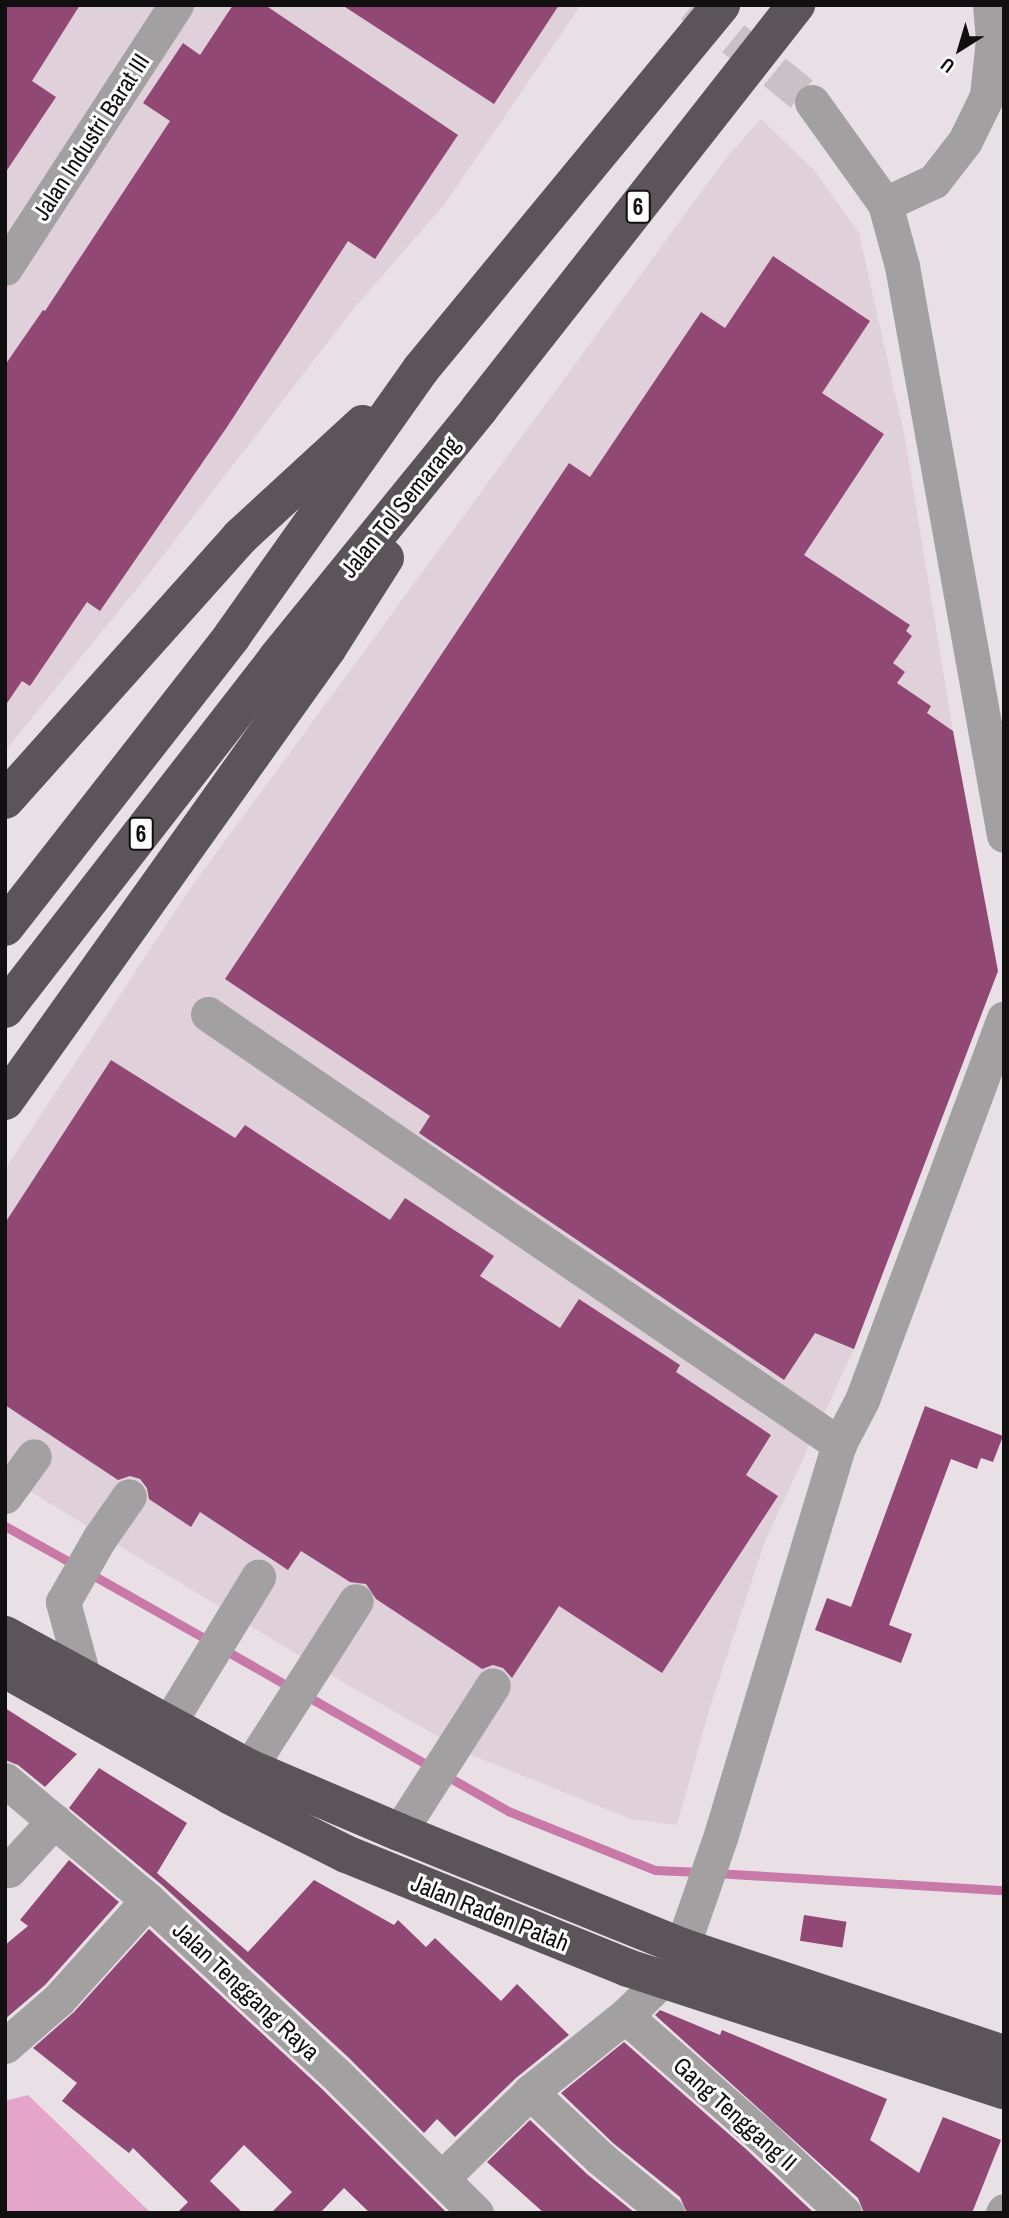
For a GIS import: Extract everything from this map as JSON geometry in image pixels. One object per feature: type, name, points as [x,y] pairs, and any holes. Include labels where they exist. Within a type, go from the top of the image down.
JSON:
[{"type":"highway","name":"6","points":[[5,926],[232,636],[421,369],[721,5]]},
{"type":"highway","name":"Jalan Tol Semarang","points":[[5,1009],[277,658],[479,409],[796,5]]},
{"type":"highway","points":[[5,800],[240,537],[421,369]]},
{"type":"highway","points":[[5,1101],[327,649],[479,409]]},
{"type":"highway","name":"Jalan Raden Patah","points":[[5,1635],[248,1768],[407,1821],[686,1936],[1004,2054]]},
{"type":"highway","name":"Jalan Raden Patah","points":[[5,1669],[231,1796],[346,1854],[663,1979],[1004,2090]]},
{"type":"street","name":"Jalan Industri Barat III","points":[[5,268],[176,5]]},
{"type":"street","points":[[885,204],[934,181],[965,141],[987,96],[993,39],[989,5]]},
{"type":"street","points":[[812,102],[885,204],[902,266],[992,666],[1004,835]]},
{"type":"street","points":[[208,1014],[839,1444]]},
{"type":"street","points":[[442,2178],[530,2092],[625,2016],[663,1979],[686,1936],[720,1838],[839,1444],[862,1400],[1004,1019]]},
{"type":"street","points":[[85,1679],[63,1602],[99,1539],[130,1496]]},
{"type":"street","points":[[167,1726],[258,1577]]},
{"type":"street","points":[[248,1768],[356,1601]]},
{"type":"street","points":[[407,1821],[493,1685]]},
{"type":"street","name":"Jalan Tenggang Raya","points":[[5,1780],[148,1900],[335,2073],[476,2213]]},
{"type":"street","points":[[9,1870],[54,1821]]},
{"type":"street","points":[[5,2046],[59,1999],[148,1900]]},
{"type":"street","name":"Gang Tenggang II","points":[[625,2016],[761,2135],[844,2213]]},
{"type":"street","points":[[530,2092],[600,2158],[667,2213]]},
{"type":"shaded area","points":[[5,5],[581,5],[444,205],[355,307],[155,566],[5,751]]},
{"type":"shaded area","points":[[761,119],[814,170],[859,233],[905,438],[953,731],[998,971],[854,1349],[765,1541],[710,1707],[677,1825],[631,1819],[469,1754],[346,1684],[5,1476],[5,1169],[192,886],[727,157]]},
{"type":"shaded area","points":[[28,2095],[151,2213],[5,2213],[5,2101]]},
{"type":"building","points":[[5,5],[80,5],[32,81],[56,97],[5,173]]},
{"type":"building","points":[[233,5],[265,5],[458,135],[375,259],[348,241],[227,427],[100,611],[87,602],[30,686],[22,681],[5,706],[5,365],[43,310],[45,311],[170,121],[143,103],[183,43],[200,55]]},
{"type":"building","points":[[342,5],[559,5],[494,104]]},
{"type":"building","points":[[773,256],[870,321],[822,393],[884,434],[804,555],[910,625],[906,631],[912,636],[893,663],[905,672],[897,683],[931,706],[927,713],[953,731],[998,971],[854,1349],[815,1333],[784,1380],[419,1133],[430,1116],[225,979],[569,463],[590,477],[701,312],[725,328]]},
{"type":"building","points":[[111,1060],[235,1138],[245,1125],[390,1220],[405,1198],[494,1256],[480,1276],[560,1328],[579,1299],[680,1365],[676,1372],[771,1435],[746,1475],[778,1496],[662,1673],[559,1606],[512,1678],[503,1668],[493,1665],[482,1669],[376,1599],[366,1584],[350,1582],[301,1551],[288,1570],[200,1512],[191,1527],[149,1499],[147,1488],[140,1479],[130,1476],[118,1480],[5,1405],[5,1223]]},
{"type":"building","points":[[925,1406],[1003,1436],[993,1462],[981,1458],[977,1469],[951,1459],[889,1625],[912,1634],[901,1663],[815,1630],[827,1598],[851,1607]]},
{"type":"building","points":[[5,1708],[77,1754],[45,1787],[18,1765],[5,1760]]},
{"type":"building","points":[[99,1768],[187,1823],[157,1873],[248,1952],[314,1880],[394,1925],[398,1920],[426,1947],[435,1938],[501,2001],[517,1984],[569,2035],[516,2078],[455,2137],[437,2119],[424,2133],[349,2058],[162,1885],[69,1808]]},
{"type":"building","points":[[69,1860],[119,1902],[45,1985],[5,2019],[5,1945],[28,1926],[20,1920]]},
{"type":"building","points":[[804,1915],[846,1922],[842,1947],[800,1941]]},
{"type":"building","points":[[149,1929],[321,2088],[447,2213],[370,2213],[344,2188],[320,2213],[271,2213],[292,2192],[244,2145],[210,2181],[243,2213],[177,2213],[188,2202],[133,2148],[129,2153],[62,2101],[77,2083],[33,2048],[74,2012]]},
{"type":"building","points":[[660,2010],[720,2035],[722,2030],[887,2099],[870,2140],[919,2173],[943,2117],[1001,2140],[972,2213],[864,2213],[858,2198],[655,2015]]},
{"type":"building","points":[[624,2042],[814,2213],[687,2213],[680,2197],[613,2143],[561,2093]]},
{"type":"building","points":[[530,2120],[587,2174],[635,2213],[544,2213],[487,2162]]},
{"type":"waterway","points":[[5,1526],[77,1566]]},
{"type":"waterway","points":[[89,1573],[211,1642]]},
{"type":"waterway","points":[[223,1649],[293,1689]]},
{"type":"waterway","points":[[305,1695],[433,1768]]},
{"type":"waterway","points":[[445,1775],[508,1811],[655,1870],[701,1872]]},
{"type":"waterway","points":[[715,1873],[1004,1890]]},
{"type":"tunnel","points":[[692,5],[812,102]]}]
